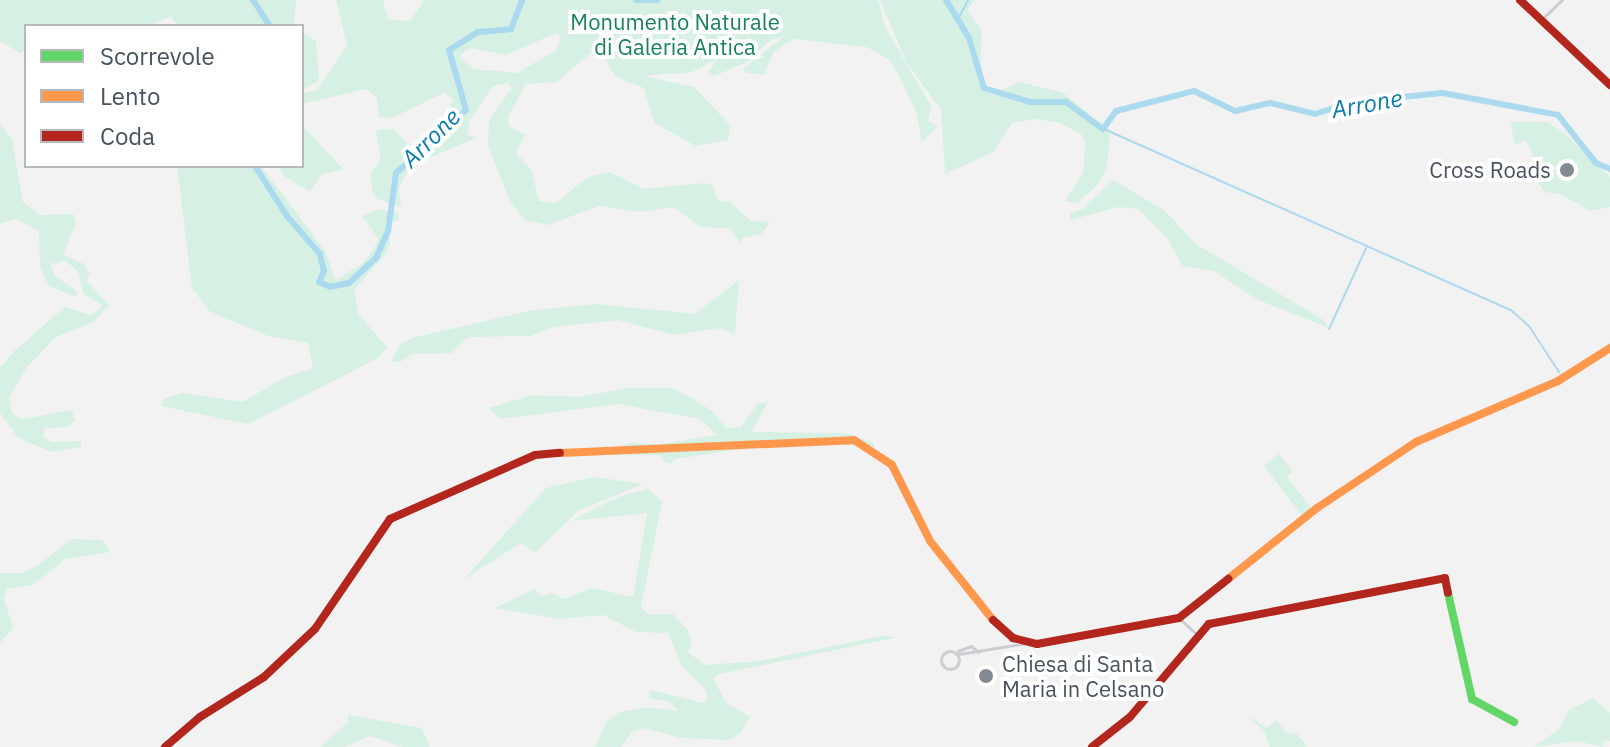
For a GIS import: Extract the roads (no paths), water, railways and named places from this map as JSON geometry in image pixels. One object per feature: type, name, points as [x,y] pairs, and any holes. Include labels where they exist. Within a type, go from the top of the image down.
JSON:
[{"type":"street","points":[[1520,0],[1610,85]]},
{"type":"street","points":[[1542,19],[1562,0]]},
{"type":"street","points":[[958,653],[959,665],[942,666],[942,655],[958,653],[978,652],[1179,618],[1317,508],[1416,442],[1558,381],[1610,348]]},
{"type":"street","points":[[165,747],[200,717],[264,677],[315,629],[378,530],[402,511],[550,452],[827,437],[863,443],[900,476],[930,541],[989,616],[1003,632],[1027,643]]},
{"type":"street","points":[[1092,747],[1130,717],[1198,636],[1217,621],[1445,578],[1472,699],[1514,722]]},
{"type":"street","points":[[1179,618],[1198,636]]},
{"type":"waterway","name":"Arrone","points":[[253,0],[269,24]]},
{"type":"waterway","name":"Arrone","points":[[256,168],[287,216],[320,254],[324,271],[319,282],[330,287],[349,283],[376,258],[388,231],[396,173],[466,110],[449,50],[478,32],[511,29],[522,0]]},
{"type":"waterway","name":"Arrone","points":[[636,0],[657,0]]},
{"type":"waterway","name":"Arrone","points":[[946,0],[969,38],[984,88],[1030,102],[1066,102],[1103,129],[1116,111],[1194,91],[1235,111],[1270,103],[1315,114],[1351,102],[1443,93],[1558,115],[1596,163],[1610,169]]},
{"type":"waterway","points":[[957,21],[968,0]]},
{"type":"waterway","points":[[1104,129],[1511,310],[1529,326],[1559,372]]},
{"type":"waterway","points":[[1329,329],[1366,248]]},
{"type":"place","name":"Cross Roads","points":[[1567,170]]},
{"type":"place","name":"Chiesa di Santa Maria in Celsano","points":[[986,676]]},
{"type":"park label","name":"Monumento Naturale di Galeria Antica","points":[[675,34]]}]
